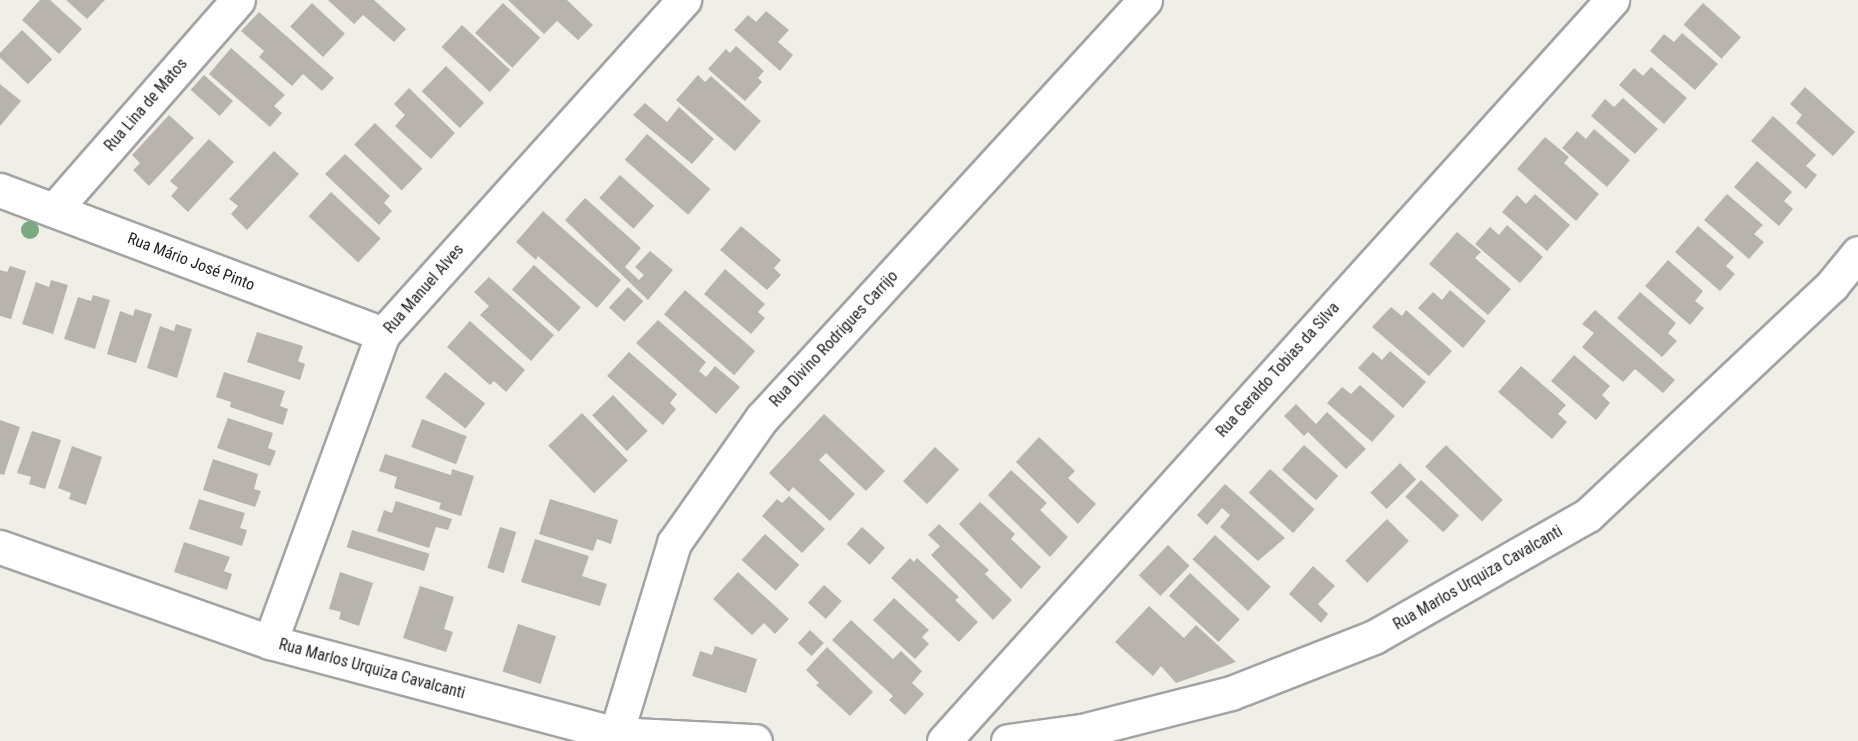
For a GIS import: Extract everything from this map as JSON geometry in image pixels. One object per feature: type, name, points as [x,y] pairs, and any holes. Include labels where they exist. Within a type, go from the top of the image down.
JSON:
[{"type":"street","name":"Rua Lina de Matos","points":[[54,210],[238,0]]},
{"type":"street","name":"Rua Manuel Alves","points":[[270,642],[383,334],[684,0]]},
{"type":"street","name":"Rua Divino Rodrigues Carrijo","points":[[616,734],[674,543],[762,418],[1145,0]]},
{"type":"street","name":"Rua Geraldo Tobias da Silva","points":[[944,741],[1612,0]]},
{"type":"street","name":"Rua Mário José Pinto","points":[[0,190],[383,334]]},
{"type":"street","name":"Rua Marlos Urquiza Cavalcanti","points":[[1008,741],[1082,731],[1231,693],[1374,637],[1537,544],[1588,514],[1832,285],[1858,254]]},
{"type":"street","name":"Rua Marlos Urquiza Cavalcanti","points":[[0,547],[270,642],[616,734],[755,741]]},
{"type":"building","points":[[40,0],[50,0],[82,29],[59,54],[22,20]]},
{"type":"building","points":[[66,0],[105,0],[87,19]]},
{"type":"building","points":[[328,0],[374,0],[406,29],[394,42],[363,15],[354,24]]},
{"type":"building","points":[[508,0],[567,0],[593,25],[578,40],[557,21],[544,34]]},
{"type":"building","points":[[312,3],[345,34],[323,57],[290,26]]},
{"type":"building","points":[[503,3],[540,38],[512,68],[475,33]]},
{"type":"building","points":[[1703,3],[1741,37],[1721,59],[1684,25]]},
{"type":"building","points":[[766,11],[789,30],[778,42],[793,55],[780,71],[734,30],[748,15],[756,22]]},
{"type":"building","points":[[259,12],[334,78],[322,91],[303,74],[292,86],[259,57],[264,51],[241,31]]},
{"type":"building","points":[[462,25],[510,70],[490,92],[442,47]]},
{"type":"building","points":[[22,30],[52,59],[28,84],[0,57],[0,53]]},
{"type":"building","points":[[1682,33],[1718,64],[1695,90],[1650,51],[1664,34],[1674,42]]},
{"type":"building","points":[[736,46],[764,71],[758,78],[762,82],[745,101],[708,69],[726,49],[730,53]]},
{"type":"building","points":[[231,48],[285,95],[274,106],[282,113],[270,127],[209,74]]},
{"type":"building","points":[[446,66],[484,103],[460,128],[422,91]]},
{"type":"building","points":[[1651,67],[1687,98],[1664,124],[1619,85],[1634,68],[1643,76]]},
{"type":"building","points":[[204,75],[233,101],[220,116],[191,90]]},
{"type":"building","points":[[698,75],[705,82],[711,76],[761,121],[735,151],[676,100]]},
{"type":"building","points":[[0,84],[21,101],[0,126]]},
{"type":"building","points":[[1805,87],[1855,132],[1833,156],[1796,123],[1802,115],[1790,104]]},
{"type":"building","points":[[409,88],[455,133],[431,159],[395,126],[405,115],[394,104]]},
{"type":"building","points":[[1623,98],[1658,129],[1635,154],[1591,116],[1605,99],[1614,107]]},
{"type":"building","points":[[645,103],[667,122],[679,107],[714,139],[692,164],[633,115]]},
{"type":"building","points":[[169,115],[194,138],[149,186],[133,170],[140,163],[132,155]]},
{"type":"building","points":[[1773,116],[1816,155],[1806,166],[1817,175],[1806,189],[1751,141]]},
{"type":"building","points":[[375,123],[422,169],[402,190],[354,145]]},
{"type":"building","points":[[1594,129],[1630,160],[1607,187],[1562,148],[1577,131],[1586,139]]},
{"type":"building","points":[[647,134],[710,189],[688,215],[625,160]]},
{"type":"building","points":[[1545,137],[1569,157],[1564,163],[1599,194],[1576,221],[1517,169]]},
{"type":"building","points":[[209,139],[234,162],[188,212],[171,196],[178,188],[170,181]]},
{"type":"building","points":[[274,151],[299,174],[247,230],[231,214],[238,206],[229,199]]},
{"type":"building","points":[[345,154],[390,196],[384,203],[392,211],[379,225],[325,174]]},
{"type":"building","points":[[1757,161],[1792,192],[1784,201],[1793,209],[1779,226],[1734,187]]},
{"type":"building","points":[[620,175],[654,206],[633,229],[599,198]]},
{"type":"building","points":[[331,192],[381,238],[358,263],[308,216]]},
{"type":"building","points":[[1535,194],[1570,225],[1547,251],[1502,212],[1517,195],[1526,204]]},
{"type":"building","points":[[1727,194],[1763,225],[1754,234],[1764,242],[1749,259],[1704,220]]},
{"type":"building","points":[[585,198],[641,248],[625,267],[639,280],[644,275],[635,267],[650,251],[673,270],[648,300],[565,220]]},
{"type":"building","points":[[543,211],[621,280],[597,308],[538,256],[536,260],[516,242]]},
{"type":"building","points":[[1507,225],[1543,257],[1520,283],[1475,244],[1490,227],[1499,235]]},
{"type":"building","points":[[741,226],[781,260],[774,268],[781,275],[767,290],[720,250]]},
{"type":"building","points":[[1698,226],[1734,257],[1726,266],[1735,274],[1720,291],[1675,252]]},
{"type":"building","points":[[1457,232],[1481,252],[1475,258],[1511,289],[1488,315],[1429,264]]},
{"type":"building","points":[[1668,260],[1703,291],[1695,301],[1704,308],[1690,325],[1645,286]]},
{"type":"building","points":[[534,265],[581,307],[559,332],[512,290]]},
{"type":"building","points":[[10,266],[26,271],[11,319],[0,316],[0,270],[7,272]]},
{"type":"building","points":[[725,269],[765,304],[758,312],[765,318],[751,334],[704,294]]},
{"type":"building","points":[[489,277],[554,335],[531,361],[480,315],[489,306],[474,292]]},
{"type":"building","points":[[51,280],[68,285],[53,334],[22,324],[36,282],[49,287]]},
{"type":"building","points":[[628,287],[643,301],[624,322],[609,307]]},
{"type":"building","points":[[685,290],[755,351],[734,375],[664,314]]},
{"type":"building","points":[[1450,290],[1486,321],[1463,348],[1418,308],[1433,292],[1442,300]]},
{"type":"building","points":[[1640,292],[1676,323],[1668,333],[1677,341],[1662,357],[1617,318]]},
{"type":"building","points":[[93,295],[110,300],[95,349],[64,339],[78,297],[91,301]]},
{"type":"building","points":[[1391,307],[1402,316],[1406,310],[1452,351],[1429,376],[1372,327]]},
{"type":"building","points":[[135,309],[152,314],[136,363],[107,354],[120,311],[133,316]]},
{"type":"building","points":[[1595,310],[1675,380],[1663,393],[1635,369],[1623,382],[1582,347],[1594,333],[1582,324]]},
{"type":"building","points":[[658,320],[706,362],[699,371],[706,377],[715,366],[740,387],[716,414],[636,343]]},
{"type":"building","points":[[470,321],[525,370],[506,392],[494,381],[490,385],[447,347]]},
{"type":"building","points":[[176,324],[192,329],[177,378],[147,368],[160,326],[174,331]]},
{"type":"building","points":[[257,332],[303,346],[298,361],[305,364],[300,380],[247,362]]},
{"type":"building","points":[[1390,351],[1426,382],[1403,408],[1358,368],[1373,352],[1382,360]]},
{"type":"building","points":[[629,352],[677,394],[670,403],[676,409],[663,425],[607,376]]},
{"type":"building","points":[[1574,355],[1610,386],[1602,395],[1610,403],[1596,420],[1551,381]]},
{"type":"building","points":[[1521,366],[1566,405],[1558,414],[1567,422],[1552,439],[1498,392]]},
{"type":"building","points":[[224,372],[285,391],[280,406],[288,409],[283,425],[230,407],[231,402],[216,397]]},
{"type":"building","points":[[445,372],[485,403],[465,429],[425,397]]},
{"type":"building","points":[[1360,385],[1395,416],[1372,442],[1327,403],[1342,387],[1351,394]]},
{"type":"building","points":[[613,395],[648,431],[627,451],[592,415]]},
{"type":"building","points":[[1296,404],[1316,424],[1327,412],[1366,449],[1346,469],[1308,432],[1304,436],[1284,416]]},
{"type":"building","points":[[582,413],[628,460],[594,493],[548,446]]},
{"type":"building","points":[[824,414],[885,471],[866,491],[826,453],[819,460],[855,494],[830,521],[793,487],[789,492],[769,473]]},
{"type":"building","points":[[228,418],[273,433],[268,448],[276,451],[270,466],[217,448]]},
{"type":"building","points":[[422,419],[467,436],[456,464],[411,447]]},
{"type":"building","points":[[0,420],[20,427],[4,475],[0,474]]},
{"type":"building","points":[[32,431],[61,440],[45,489],[29,484],[31,477],[17,473]]},
{"type":"building","points":[[1039,437],[1075,471],[1068,478],[1096,504],[1078,524],[1016,462]]},
{"type":"building","points":[[1304,445],[1338,476],[1316,500],[1282,470]]},
{"type":"building","points":[[1446,445],[1503,500],[1482,521],[1425,467]]},
{"type":"building","points":[[72,446],[102,457],[86,505],[69,499],[71,493],[58,488]]},
{"type":"building","points":[[935,447],[959,470],[927,504],[903,481]]},
{"type":"building","points":[[385,454],[451,475],[452,469],[474,476],[461,516],[439,509],[441,503],[394,488],[397,477],[379,471]]},
{"type":"building","points":[[213,459],[258,474],[254,489],[261,491],[255,507],[203,490]]},
{"type":"building","points":[[1400,463],[1416,479],[1387,509],[1370,493]]},
{"type":"building","points":[[1270,469],[1315,509],[1293,533],[1249,493]]},
{"type":"building","points":[[1011,470],[1047,503],[1040,510],[1068,537],[1050,557],[988,495]]},
{"type":"building","points":[[1421,480],[1459,515],[1443,532],[1405,497]]},
{"type":"building","points":[[1225,484],[1285,538],[1258,561],[1220,527],[1230,515],[1222,508],[1207,525],[1197,515]]},
{"type":"building","points":[[789,496],[825,529],[802,553],[762,516],[777,499],[782,503]]},
{"type":"building","points":[[199,499],[245,513],[240,528],[247,530],[242,546],[189,529]]},
{"type":"building","points":[[550,499],[618,520],[611,544],[597,539],[593,551],[539,534]]},
{"type":"building","points":[[396,501],[452,519],[448,530],[436,527],[429,548],[377,531],[384,510],[392,513]]},
{"type":"building","points":[[980,502],[1015,534],[1011,539],[1041,567],[1021,589],[959,524]]},
{"type":"building","points":[[1387,519],[1409,541],[1367,583],[1345,561]]},
{"type":"building","points":[[939,524],[989,570],[985,574],[1012,600],[993,620],[931,555],[940,546],[928,535]]},
{"type":"building","points":[[500,527],[516,532],[504,573],[487,568]]},
{"type":"building","points":[[862,527],[885,548],[870,565],[847,544]]},
{"type":"building","points":[[352,530],[429,554],[424,571],[347,547]]},
{"type":"building","points":[[765,534],[799,565],[776,591],[742,560]]},
{"type":"building","points":[[1215,535],[1271,587],[1248,611],[1192,559]]},
{"type":"building","points":[[535,539],[589,556],[582,576],[607,584],[600,606],[521,582]]},
{"type":"building","points":[[184,542],[230,557],[224,571],[232,574],[227,590],[174,572]]},
{"type":"building","points":[[1168,545],[1190,566],[1160,596],[1139,575]]},
{"type":"building","points":[[910,558],[914,562],[917,558],[959,597],[955,600],[978,622],[959,642],[891,578]]},
{"type":"building","points":[[1313,566],[1335,586],[1318,604],[1328,614],[1321,623],[1289,594]]},
{"type":"building","points":[[340,572],[373,583],[359,626],[339,619],[341,612],[329,609]]},
{"type":"building","points":[[738,572],[789,619],[775,634],[764,623],[752,635],[713,599]]},
{"type":"building","points":[[1190,573],[1240,619],[1219,642],[1169,596]]},
{"type":"building","points":[[824,585],[842,601],[826,619],[808,603]]},
{"type":"building","points":[[420,586],[454,597],[444,629],[453,632],[446,652],[403,638]]},
{"type":"building","points":[[894,598],[929,630],[922,637],[929,644],[915,659],[873,620]]},
{"type":"building","points":[[1149,606],[1184,638],[1196,625],[1236,662],[1176,683],[1161,666],[1153,676],[1115,642]]},
{"type":"building","points":[[851,620],[893,659],[901,651],[922,671],[912,683],[924,694],[905,715],[889,700],[893,696],[832,640]]},
{"type":"building","points":[[518,624],[556,636],[541,684],[503,672]]},
{"type":"building","points":[[810,630],[824,643],[812,656],[798,643]]},
{"type":"building","points":[[715,646],[757,659],[746,693],[692,676],[700,651],[712,655]]},
{"type":"building","points":[[827,647],[873,692],[850,716],[816,685],[819,683],[806,670]]}]
